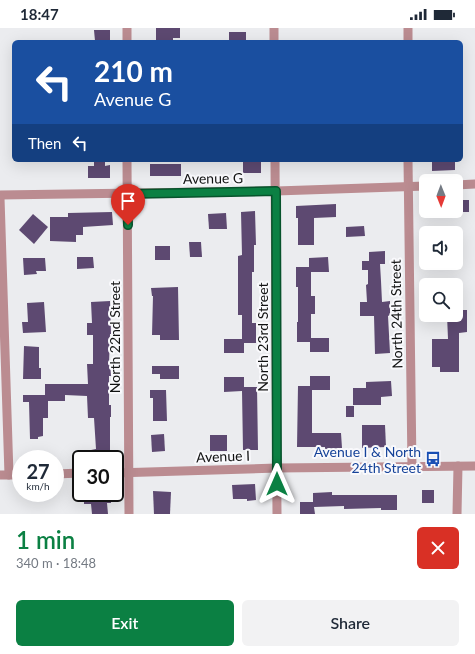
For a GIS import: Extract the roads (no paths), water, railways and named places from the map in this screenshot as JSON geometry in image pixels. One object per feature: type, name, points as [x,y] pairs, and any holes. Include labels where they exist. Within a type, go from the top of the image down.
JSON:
[{"type":"street","points":[[127,28],[127,40]]},
{"type":"street","points":[[274,28],[274,40]]},
{"type":"street","points":[[408,28],[408,40]]},
{"type":"street","name":"North 22nd Street","points":[[127,162],[129,514]]},
{"type":"street","name":"North 23rd Street","points":[[275,162],[277,514]]},
{"type":"street","name":"North 24th Street","points":[[408,162],[412,467]]},
{"type":"street","points":[[463,185],[475,184]]},
{"type":"street","name":"Avenue G","points":[[0,197],[276,191],[419,186]]},
{"type":"street","points":[[0,197],[5,475]]},
{"type":"street","points":[[457,514],[458,466]]},
{"type":"street","name":"Avenue I","points":[[124,472],[277,468],[475,466]]},
{"type":"place","name":"Avenue I & North 24th Street","points":[[433,459]]}]
